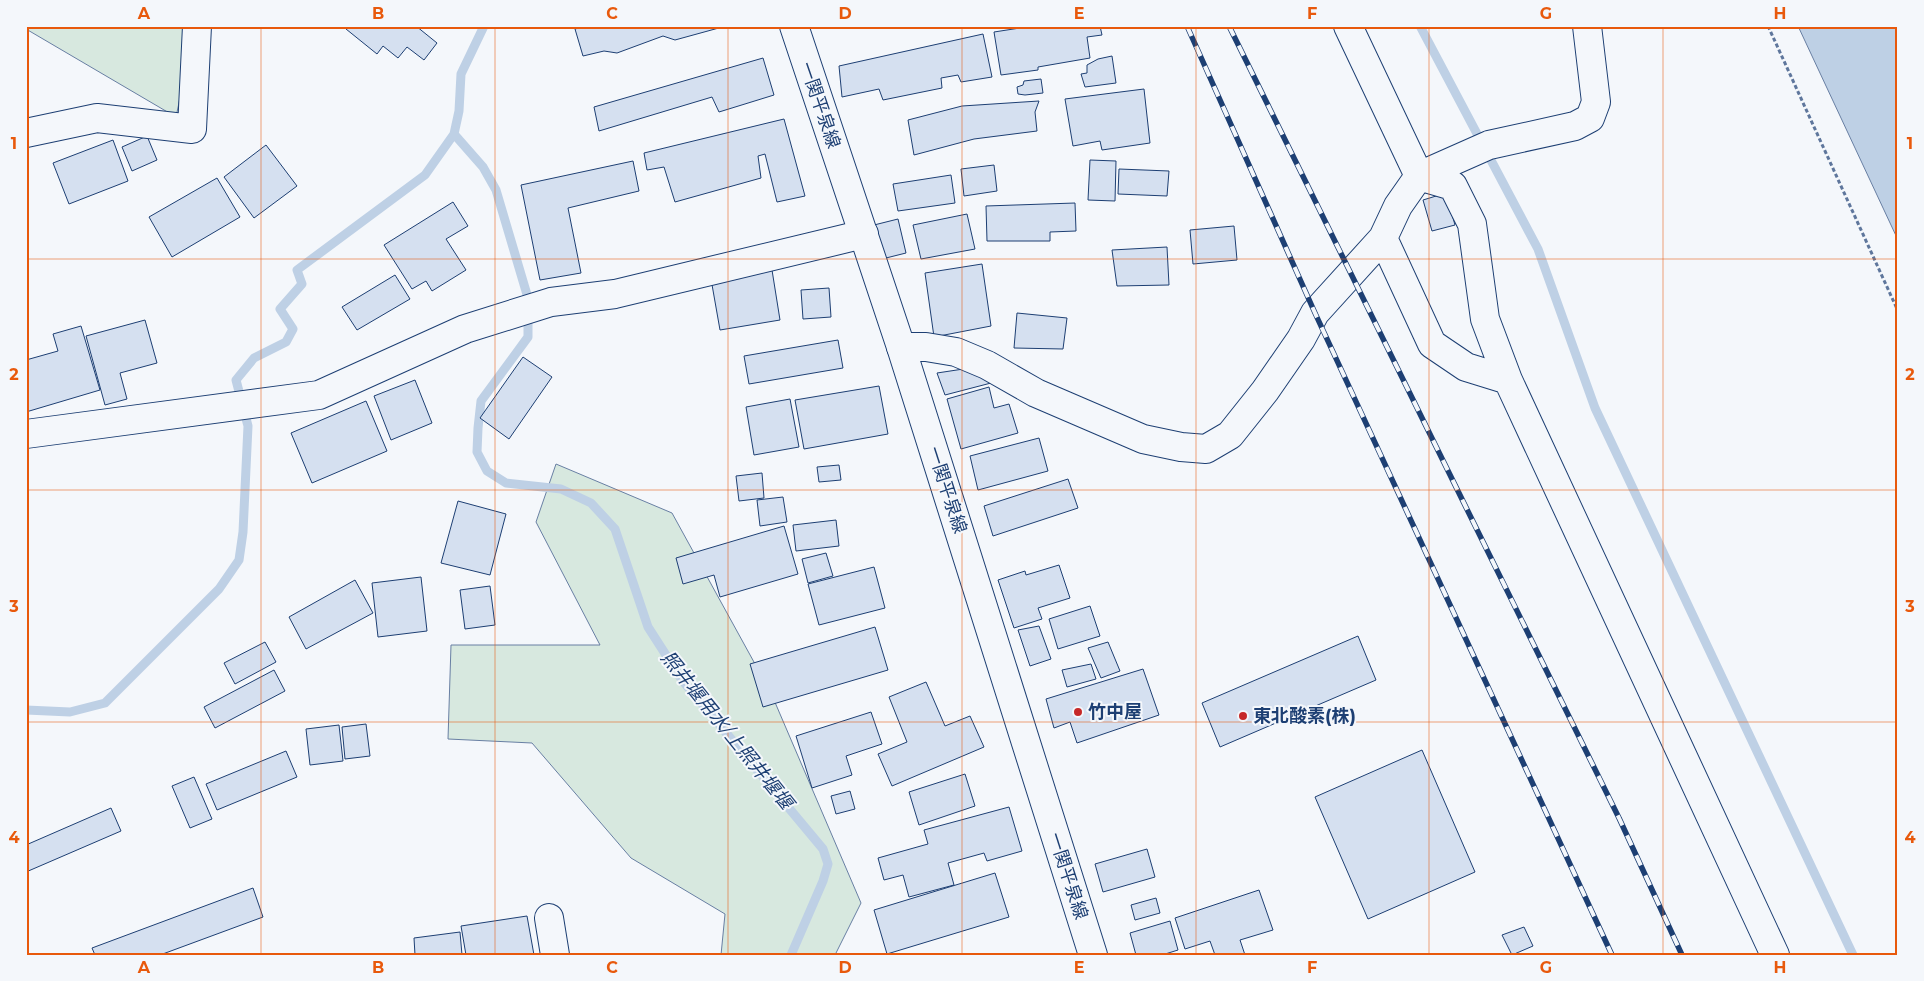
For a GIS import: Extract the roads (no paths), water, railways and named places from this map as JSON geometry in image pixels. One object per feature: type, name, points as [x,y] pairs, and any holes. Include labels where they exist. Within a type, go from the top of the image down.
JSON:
[{"type":"street","points":[[26,133],[97,118],[192,129],[197,26]]},
{"type":"street","name":"一関平泉線","points":[[794,26],[902,347],[1094,955]]},
{"type":"street","points":[[1348,26],[1431,171],[1454,186],[1472,224],[1485,320],[1508,380],[1775,955]]},
{"type":"street","points":[[902,347],[926,347],[956,352],[987,365],[1036,393],[1143,439],[1181,447],[1206,449],[1230,434],[1265,391],[1301,339],[1315,313],[1383,238],[1398,206],[1431,171],[1489,145],[1575,126],[1590,118],[1596,102],[1587,26]]},
{"type":"street","points":[[26,434],[319,395],[465,329],[551,302],[615,294],[864,234]]},
{"type":"street","points":[[1383,238],[1432,344],[1466,367],[1508,380]]},
{"type":"street","points":[[549,918],[555,955]]},
{"type":"water","points":[[1798,26],[1898,26],[1898,240]]},
{"type":"waterway","name":"照井堰用水/上照井堰堰","points":[[484,26],[461,74],[459,111],[454,134],[483,167],[496,190],[528,298],[528,337],[481,401],[477,452],[487,471],[506,483],[561,489],[591,503],[615,529],[648,627],[682,680],[823,849],[828,864],[823,881],[791,955]]},
{"type":"waterway","points":[[1420,26],[1538,249],[1595,408],[1853,955]]},
{"type":"waterway","points":[[26,710],[70,712],[105,703],[219,589],[239,560],[243,532],[248,426],[236,380],[254,358],[286,342],[293,329],[280,309],[302,284],[297,270],[425,175],[454,134]]},
{"type":"railway","points":[[1187,26],[1315,313],[1612,955]]},
{"type":"railway","points":[[1229,26],[1619,818],[1682,955]]},
{"type":"place","name":"竹中屋","points":[[1078,712]]},
{"type":"place","name":"東北酸素(株)","points":[[1243,716]]}]
